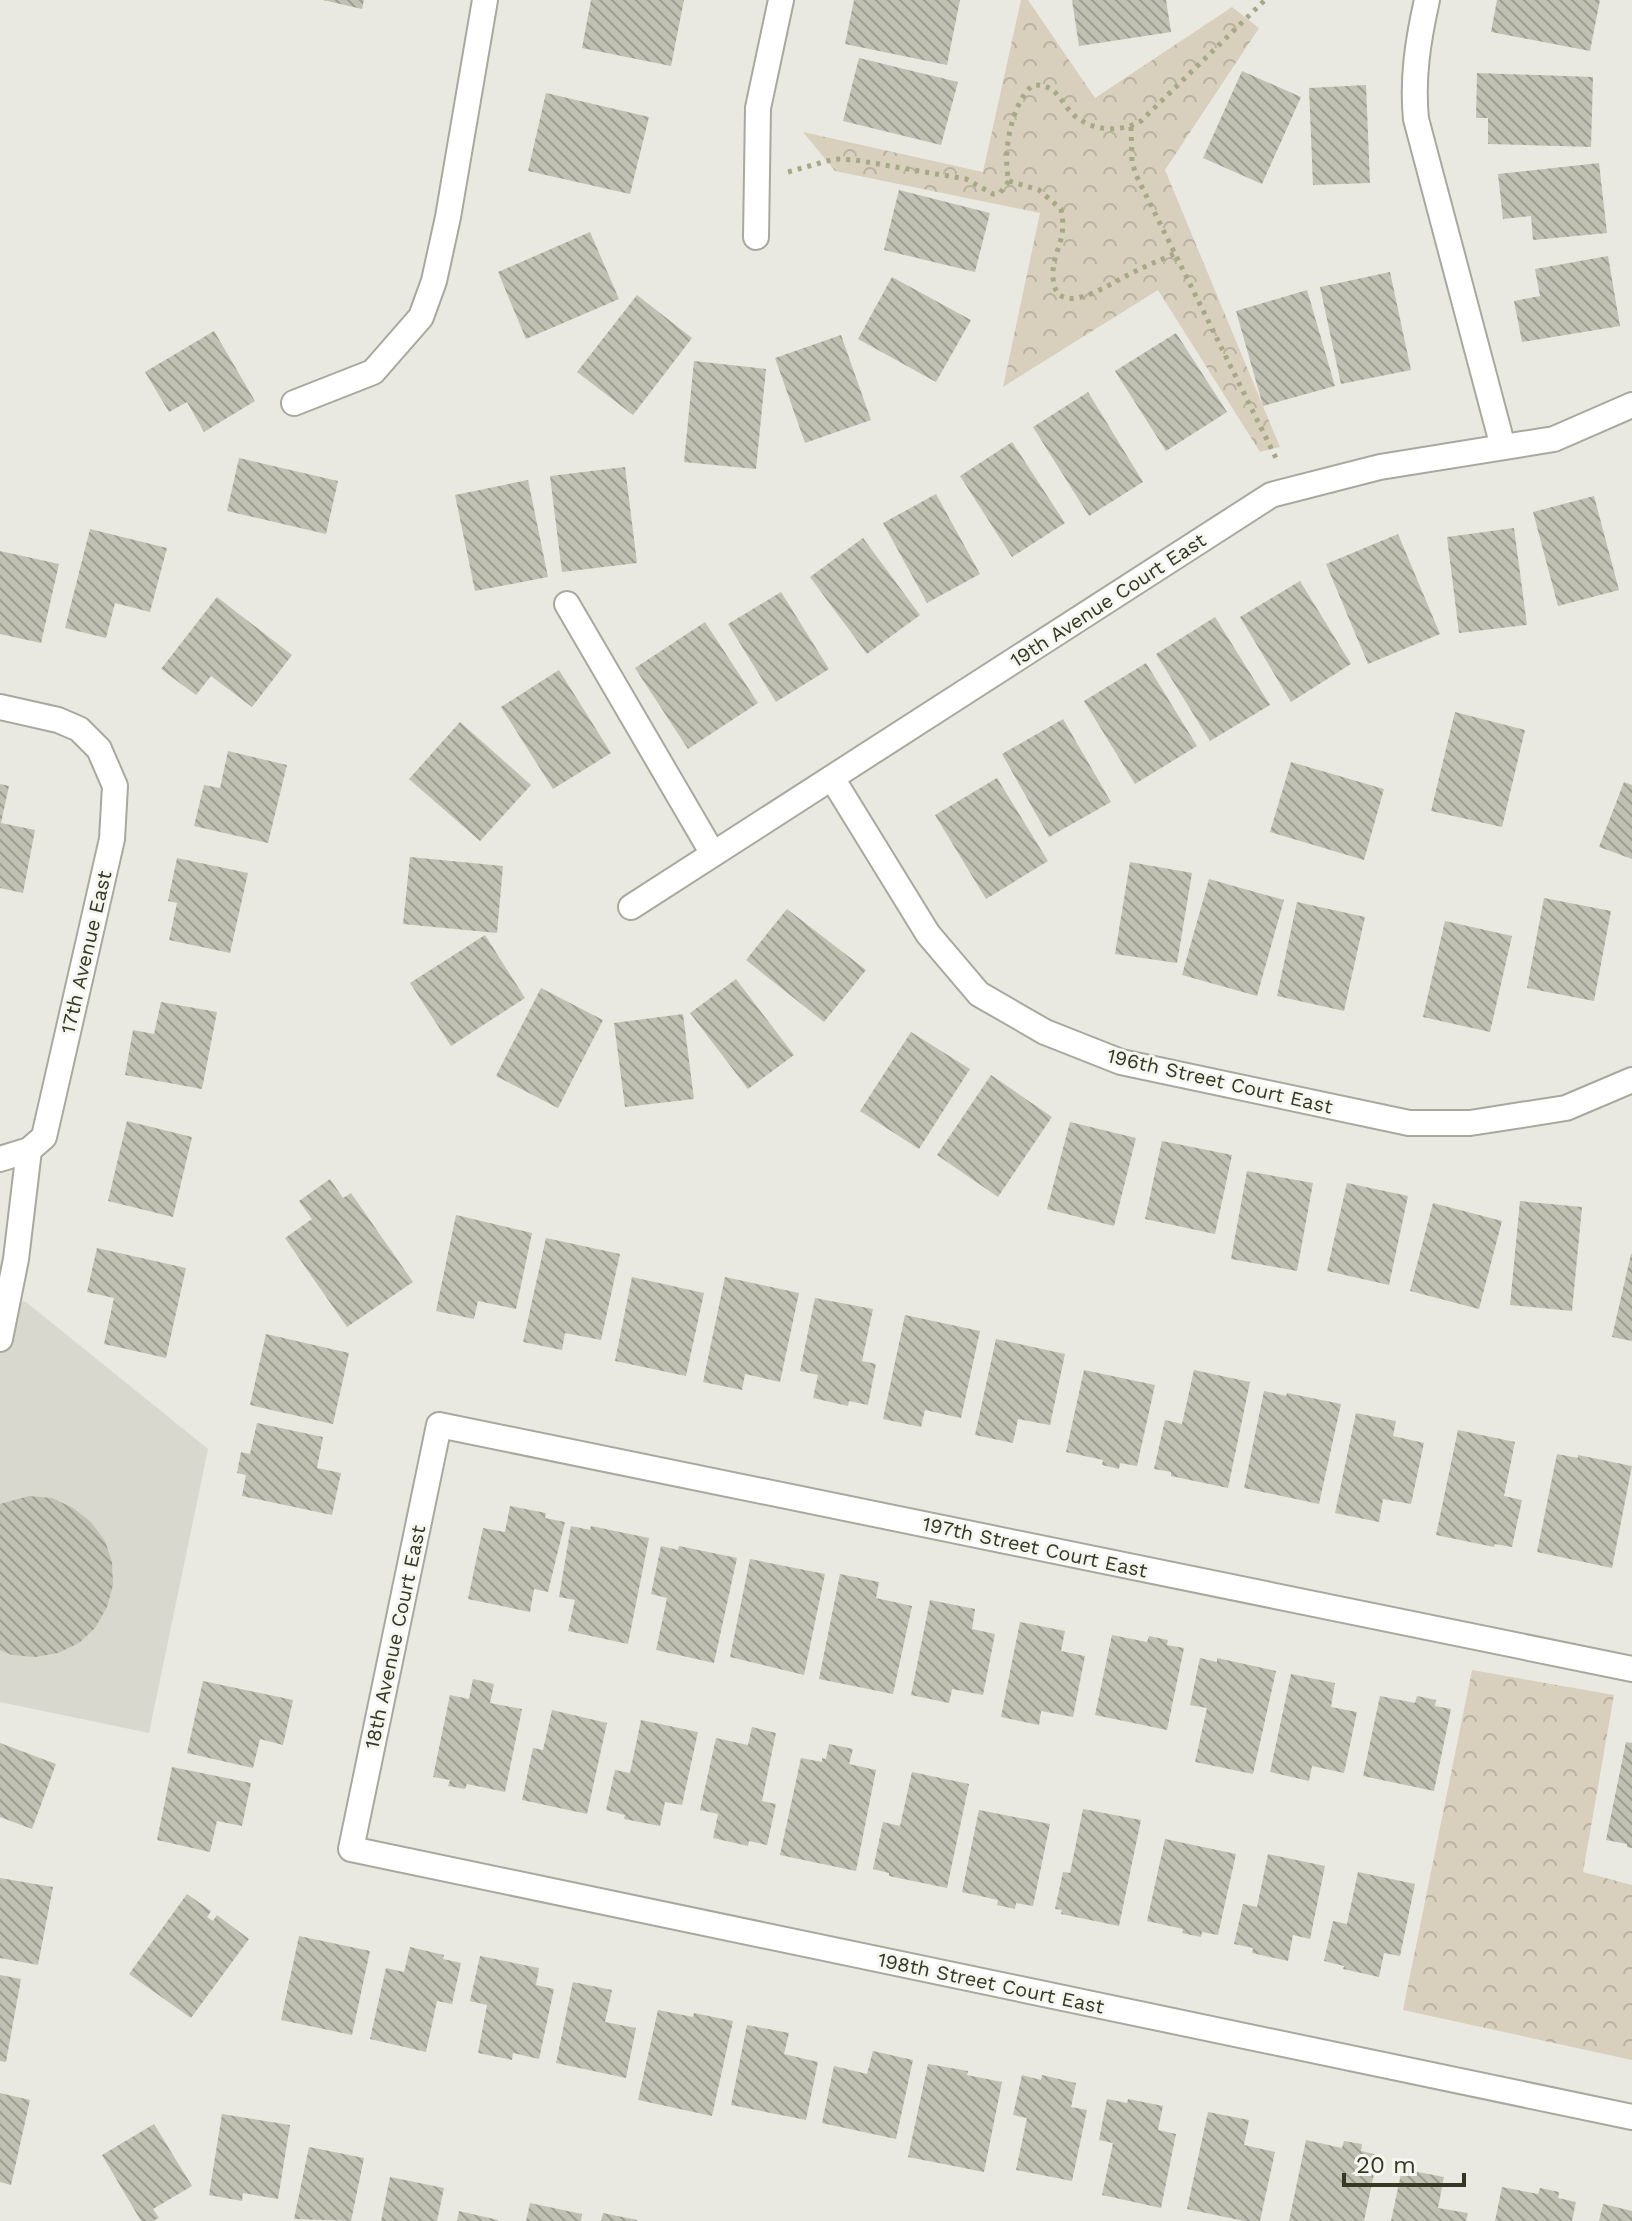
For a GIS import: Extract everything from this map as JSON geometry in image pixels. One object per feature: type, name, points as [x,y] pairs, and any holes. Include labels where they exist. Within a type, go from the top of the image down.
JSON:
[{"type":"street","points":[[294,403],[373,372],[421,317],[434,281],[448,217],[485,0]]},
{"type":"street","points":[[756,237],[758,108],[781,0]]},
{"type":"street","points":[[1427,0],[1413,87],[1416,119],[1503,447]]},
{"type":"street","name":"19th Avenue Court East","points":[[631,907],[1271,495],[1380,467],[1554,439],[1632,405]]},
{"type":"street","points":[[567,604],[713,854]]},
{"type":"street","name":"17th Avenue East","points":[[0,707],[58,720],[79,729],[99,749],[115,786],[112,839],[44,1137],[29,1150]]},
{"type":"street","name":"196th Street Court East","points":[[832,778],[928,934],[979,994],[1045,1032],[1121,1062],[1409,1123],[1470,1123],[1566,1108],[1632,1080]]},
{"type":"street","points":[[0,1159],[29,1150],[16,1259],[0,1339]]},
{"type":"street","name":"197th Street Court East","points":[[439,1425],[1632,1669]]},
{"type":"street","name":"18th Avenue Court East","points":[[351,1849],[439,1425]]},
{"type":"street","name":"198th Street Court East","points":[[351,1849],[1632,2117]]},
{"type":"path","points":[[1009,181],[1005,169],[1008,141],[1020,101],[1033,85],[1047,86],[1057,92],[1076,117],[1087,123],[1107,129],[1131,127],[1141,121],[1265,0]]},
{"type":"path","points":[[1131,127],[1132,162],[1136,175],[1293,489]]},
{"type":"path","points":[[757,183],[834,159],[966,179],[993,194],[1000,193],[1009,181]]},
{"type":"path","points":[[1009,181],[1039,190],[1061,209],[1063,239],[1052,277],[1056,290],[1063,296],[1087,297],[1174,254]]},
{"type":"shaded area","points":[[0,1297],[26,1302],[208,1449],[149,1733],[0,1702]]},
{"type":"green space","points":[[1021,0],[1028,0],[1095,98],[1232,7],[1259,28],[1165,170],[1280,447],[1260,452],[1158,290],[1003,387],[1040,213],[835,171],[803,132],[983,172]]},
{"type":"green space","points":[[1472,1670],[1614,1695],[1583,1872],[1632,1885],[1632,2060],[1403,2010]]},
{"type":"building","points":[[323,0],[364,0],[362,9]]},
{"type":"building","points":[[591,0],[684,0],[671,66],[582,48]]},
{"type":"building","points":[[854,0],[960,0],[947,65],[845,44]]},
{"type":"building","points":[[1072,0],[1166,0],[1171,32],[1079,46]]},
{"type":"building","points":[[1497,0],[1600,0],[1590,51],[1491,32]]},
{"type":"building","points":[[859,58],[958,82],[941,145],[843,121]]},
{"type":"building","points":[[1242,71],[1301,97],[1262,184],[1203,158]]},
{"type":"building","points":[[1477,73],[1593,77],[1591,147],[1488,144],[1488,118],[1476,118]]},
{"type":"building","points":[[1366,85],[1370,183],[1313,185],[1309,88]]},
{"type":"building","points":[[546,93],[649,117],[630,194],[528,171]]},
{"type":"building","points":[[1599,163],[1607,233],[1533,240],[1531,216],[1503,219],[1498,174]]},
{"type":"building","points":[[899,190],[990,213],[975,272],[884,250]]},
{"type":"building","points":[[590,232],[619,299],[526,339],[498,272]]},
{"type":"building","points":[[1608,256],[1620,326],[1522,342],[1514,301],[1540,296],[1535,269]]},
{"type":"building","points":[[1390,272],[1411,370],[1341,384],[1320,287]]},
{"type":"building","points":[[892,277],[971,320],[936,382],[858,339]]},
{"type":"building","points":[[1307,290],[1335,386],[1263,406],[1236,311]]},
{"type":"building","points":[[637,295],[692,338],[633,415],[577,372]]},
{"type":"building","points":[[214,331],[255,401],[204,432],[187,402],[169,412],[145,372]]},
{"type":"building","points":[[1176,333],[1227,412],[1166,451],[1115,371]]},
{"type":"building","points":[[841,335],[871,420],[805,443],[775,358]]},
{"type":"building","points":[[694,361],[766,369],[756,469],[684,462]]},
{"type":"building","points":[[1088,392],[1143,482],[1089,516],[1033,427]]},
{"type":"building","points":[[1012,442],[1065,523],[1012,557],[960,476]]},
{"type":"building","points":[[239,458],[338,481],[326,534],[227,511]]},
{"type":"building","points":[[625,467],[637,563],[562,572],[550,476]]},
{"type":"building","points":[[528,480],[548,577],[475,591],[455,495]]},
{"type":"building","points":[[936,494],[980,574],[927,603],[883,523]]},
{"type":"building","points":[[1594,496],[1619,590],[1558,606],[1533,512]]},
{"type":"building","points":[[1514,528],[1527,625],[1459,633],[1447,537]]},
{"type":"building","points":[[90,529],[167,548],[150,612],[115,603],[106,638],[65,628]]},
{"type":"building","points":[[1398,534],[1440,634],[1368,664],[1326,564]]},
{"type":"building","points":[[863,538],[920,615],[867,654],[810,577]]},
{"type":"building","points":[[0,551],[59,564],[41,643],[0,634]]},
{"type":"building","points":[[1300,581],[1351,664],[1291,702],[1240,617]]},
{"type":"building","points":[[781,592],[829,669],[776,702],[728,624]]},
{"type":"building","points":[[217,597],[292,655],[252,707],[211,676],[196,695],[161,669]]},
{"type":"building","points":[[1215,617],[1270,705],[1210,741],[1156,654]]},
{"type":"building","points":[[705,622],[758,703],[688,749],[635,668]]},
{"type":"building","points":[[1146,663],[1197,746],[1135,784],[1084,701]]},
{"type":"building","points":[[559,670],[611,753],[553,789],[501,707]]},
{"type":"building","points":[[1455,712],[1525,730],[1502,827],[1431,811]]},
{"type":"building","points":[[1063,719],[1111,802],[1049,837],[1002,754]]},
{"type":"building","points":[[460,722],[531,785],[480,841],[409,779]]},
{"type":"building","points":[[228,751],[287,765],[268,843],[194,826],[204,785],[220,788]]},
{"type":"building","points":[[1291,762],[1384,789],[1364,860],[1270,832]]},
{"type":"building","points":[[997,778],[1048,861],[986,899],[935,815]]},
{"type":"building","points":[[1624,782],[1632,785],[1632,859],[1599,847]]},
{"type":"building","points":[[0,784],[9,786],[1,823],[35,830],[23,893],[0,888]]},
{"type":"building","points":[[410,857],[503,866],[497,933],[403,924]]},
{"type":"building","points":[[177,858],[248,873],[230,953],[169,940],[177,903],[168,901]]},
{"type":"building","points":[[1130,862],[1192,873],[1177,963],[1115,954]]},
{"type":"building","points":[[1209,879],[1284,900],[1257,996],[1182,975]]},
{"type":"building","points":[[1544,898],[1611,911],[1594,1001],[1527,988]]},
{"type":"building","points":[[1297,902],[1365,917],[1344,1011],[1277,996]]},
{"type":"building","points":[[787,909],[866,970],[824,1022],[746,960]]},
{"type":"building","points":[[1445,921],[1512,936],[1490,1032],[1423,1017]]},
{"type":"building","points":[[485,935],[525,998],[451,1046],[410,983]]},
{"type":"building","points":[[736,979],[794,1055],[748,1089],[690,1013]]},
{"type":"building","points":[[541,988],[603,1020],[558,1108],[496,1076]]},
{"type":"building","points":[[161,1002],[217,1012],[202,1089],[125,1075],[133,1030],[154,1034]]},
{"type":"building","points":[[683,1014],[694,1099],[625,1107],[614,1023]]},
{"type":"building","points":[[911,1032],[970,1069],[919,1149],[860,1111]]},
{"type":"building","points":[[991,1075],[1052,1117],[998,1197],[937,1155]]},
{"type":"building","points":[[127,1121],[192,1137],[173,1217],[108,1201]]},
{"type":"building","points":[[1070,1122],[1136,1138],[1114,1226],[1047,1209]]},
{"type":"building","points":[[1162,1141],[1232,1155],[1215,1234],[1145,1219]]},
{"type":"building","points":[[1247,1171],[1313,1183],[1297,1271],[1231,1259]]},
{"type":"building","points":[[330,1179],[343,1198],[351,1193],[413,1282],[347,1327],[285,1238],[312,1219],[299,1201]]},
{"type":"building","points":[[1347,1183],[1408,1196],[1389,1285],[1327,1271]]},
{"type":"building","points":[[1520,1201],[1582,1207],[1572,1311],[1510,1305]]},
{"type":"building","points":[[1433,1203],[1502,1221],[1479,1309],[1410,1291]]},
{"type":"building","points":[[456,1215],[532,1233],[516,1309],[478,1301],[474,1319],[436,1311]]},
{"type":"building","points":[[546,1238],[620,1254],[601,1340],[565,1333],[562,1350],[523,1342]]},
{"type":"building","points":[[97,1248],[186,1268],[166,1358],[104,1344],[114,1298],[87,1292]]},
{"type":"building","points":[[1632,1254],[1632,1341],[1612,1337]]},
{"type":"building","points":[[632,1277],[704,1293],[686,1376],[615,1361]]},
{"type":"building","points":[[725,1277],[799,1293],[780,1382],[745,1374],[742,1390],[703,1382]]},
{"type":"building","points":[[815,1298],[873,1309],[862,1361],[876,1364],[868,1405],[849,1401],[848,1406],[813,1398],[818,1375],[800,1371]]},
{"type":"building","points":[[905,1315],[980,1331],[961,1418],[925,1410],[921,1427],[883,1419]]},
{"type":"building","points":[[266,1334],[349,1353],[333,1424],[250,1405]]},
{"type":"building","points":[[996,1339],[1065,1354],[1050,1425],[1018,1419],[1013,1443],[975,1435]]},
{"type":"building","points":[[1084,1370],[1155,1385],[1137,1466],[1120,1463],[1119,1469],[1102,1465],[1103,1460],[1066,1452]]},
{"type":"building","points":[[1194,1370],[1250,1382],[1228,1488],[1171,1476],[1171,1472],[1154,1469],[1165,1420],[1182,1424]]},
{"type":"building","points":[[1264,1391],[1341,1404],[1319,1504],[1244,1488]]},
{"type":"building","points":[[1356,1413],[1396,1421],[1393,1436],[1424,1443],[1411,1504],[1383,1499],[1379,1522],[1335,1513]]},
{"type":"building","points":[[257,1423],[323,1437],[317,1468],[341,1473],[332,1515],[242,1496],[246,1475],[237,1473],[241,1452],[250,1454]]},
{"type":"building","points":[[1458,1430],[1515,1442],[1504,1496],[1522,1500],[1512,1547],[1495,1544],[1494,1547],[1436,1535]]},
{"type":"building","points":[[1557,1454],[1632,1466],[1612,1568],[1537,1552]]},
{"type":"building","points":[[29,1496],[52,1498],[73,1508],[91,1522],[105,1541],[112,1562],[113,1585],[107,1607],[95,1628],[79,1643],[58,1653],[35,1657],[12,1655],[0,1650],[0,1504]]},
{"type":"building","points":[[510,1506],[546,1513],[545,1518],[565,1522],[548,1592],[534,1589],[530,1612],[468,1599],[483,1528],[505,1532]]},
{"type":"building","points":[[571,1526],[590,1530],[591,1526],[649,1538],[628,1644],[568,1631],[575,1600],[559,1597]]},
{"type":"building","points":[[661,1546],[678,1550],[679,1546],[737,1558],[714,1663],[656,1650],[667,1598],[651,1594]]},
{"type":"building","points":[[750,1559],[825,1574],[804,1675],[730,1657]]},
{"type":"building","points":[[840,1574],[879,1582],[876,1598],[912,1606],[893,1694],[819,1679]]},
{"type":"building","points":[[930,1600],[975,1609],[972,1629],[995,1634],[983,1695],[952,1689],[949,1703],[911,1695]]},
{"type":"building","points":[[1020,1622],[1065,1631],[1061,1651],[1085,1656],[1073,1717],[1041,1711],[1039,1725],[1001,1717]]},
{"type":"building","points":[[1112,1635],[1147,1642],[1149,1636],[1168,1640],[1167,1645],[1184,1648],[1167,1730],[1095,1715]]},
{"type":"building","points":[[1200,1658],[1217,1662],[1217,1658],[1276,1671],[1253,1774],[1195,1762],[1207,1708],[1190,1705]]},
{"type":"building","points":[[1291,1674],[1335,1683],[1331,1707],[1357,1712],[1344,1773],[1312,1766],[1309,1781],[1270,1772]]},
{"type":"building","points":[[473,1679],[494,1684],[490,1703],[522,1709],[505,1792],[467,1784],[465,1789],[448,1786],[450,1780],[433,1777],[450,1695],[469,1699]]},
{"type":"building","points":[[203,1681],[293,1700],[283,1745],[260,1739],[253,1768],[187,1753]]},
{"type":"building","points":[[1380,1696],[1415,1703],[1417,1696],[1436,1700],[1435,1706],[1451,1709],[1434,1791],[1363,1776]]},
{"type":"building","points":[[552,1710],[607,1723],[587,1814],[522,1800],[533,1748],[543,1750]]},
{"type":"building","points":[[641,1720],[698,1732],[682,1805],[665,1802],[660,1826],[624,1819],[625,1815],[606,1810],[615,1770],[630,1773]]},
{"type":"building","points":[[752,1727],[776,1733],[762,1801],[776,1804],[767,1845],[749,1841],[748,1846],[713,1838],[718,1814],[700,1810],[716,1738],[748,1745]]},
{"type":"building","points":[[1626,1742],[1632,1743],[1632,1848],[1606,1840]]},
{"type":"building","points":[[0,1743],[56,1764],[32,1829],[0,1817]]},
{"type":"building","points":[[829,1744],[853,1749],[849,1764],[876,1770],[856,1871],[780,1855],[801,1758],[822,1762],[822,1758],[826,1759]]},
{"type":"building","points":[[172,1767],[251,1783],[242,1826],[217,1821],[210,1852],[157,1840]]},
{"type":"building","points":[[912,1772],[969,1784],[947,1888],[889,1876],[889,1873],[873,1869],[883,1822],[900,1826]]},
{"type":"building","points":[[1083,1809],[1141,1820],[1119,1926],[1061,1914],[1062,1910],[1055,1909],[1063,1872],[1070,1873]]},
{"type":"building","points":[[979,1810],[1050,1824],[1033,1906],[1016,1903],[1015,1909],[997,1905],[998,1900],[962,1892]]},
{"type":"building","points":[[1165,1839],[1236,1854],[1218,1935],[1202,1932],[1201,1937],[1182,1933],[1183,1929],[1147,1921]]},
{"type":"building","points":[[1268,1854],[1325,1866],[1310,1939],[1293,1935],[1288,1961],[1252,1953],[1253,1948],[1234,1944],[1243,1904],[1257,1907]]},
{"type":"building","points":[[1358,1872],[1415,1884],[1400,1956],[1384,1953],[1379,1977],[1324,1961],[1333,1921],[1347,1924]]},
{"type":"building","points":[[0,1878],[53,1887],[38,1965],[0,1958]]},
{"type":"building","points":[[187,1894],[211,1911],[207,1917],[213,1921],[217,1915],[249,1939],[191,2018],[129,1974]]},
{"type":"building","points":[[299,1936],[370,1951],[352,2035],[281,2020]]},
{"type":"building","points":[[410,1947],[444,1955],[443,1959],[461,1963],[452,2004],[437,2001],[426,2052],[370,2039],[386,1968],[404,1972]]},
{"type":"building","points":[[480,1956],[539,1968],[536,1985],[554,1989],[539,2059],[513,2053],[512,2060],[478,2053],[487,2005],[470,2001]]},
{"type":"building","points":[[0,1975],[21,1979],[6,2062],[0,2061]]},
{"type":"building","points":[[573,1982],[612,1990],[605,2022],[636,2028],[626,2078],[556,2063]]},
{"type":"building","points":[[658,2010],[733,2021],[712,2116],[638,2100]]},
{"type":"building","points":[[747,2025],[789,2033],[784,2054],[818,2062],[806,2120],[731,2105]]},
{"type":"building","points":[[873,2051],[913,2060],[896,2139],[822,2123],[834,2066],[867,2074]]},
{"type":"building","points":[[928,2064],[968,2071],[967,2075],[1002,2082],[984,2172],[908,2157]]},
{"type":"building","points":[[1022,2075],[1041,2080],[1042,2075],[1076,2083],[1071,2107],[1087,2110],[1072,2181],[1016,2170],[1027,2118],[1013,2115]]},
{"type":"building","points":[[0,2093],[30,2100],[11,2185],[0,2182]]},
{"type":"building","points":[[1107,2099],[1127,2103],[1128,2099],[1163,2106],[1158,2130],[1176,2134],[1161,2208],[1102,2195],[1113,2143],[1099,2140]]},
{"type":"building","points":[[1208,2112],[1249,2120],[1244,2145],[1275,2152],[1260,2221],[1244,2221],[1187,2209]]},
{"type":"building","points":[[222,2114],[290,2125],[278,2199],[243,2193],[242,2201],[209,2195]]},
{"type":"building","points":[[154,2124],[192,2186],[153,2209],[159,2218],[141,2221],[102,2155]]},
{"type":"building","points":[[1306,2140],[1342,2148],[1344,2141],[1362,2144],[1361,2151],[1378,2155],[1364,2221],[1289,2221]]},
{"type":"building","points":[[309,2147],[364,2158],[351,2221],[294,2219]]},
{"type":"building","points":[[1402,2169],[1444,2177],[1438,2208],[1468,2213],[1466,2221],[1391,2221]]},
{"type":"building","points":[[390,2177],[444,2188],[437,2221],[381,2221]]},
{"type":"building","points":[[1502,2187],[1538,2194],[1540,2188],[1559,2192],[1558,2198],[1576,2202],[1572,2221],[1495,2221]]},
{"type":"building","points":[[530,2203],[582,2214],[581,2221],[526,2221]]},
{"type":"building","points":[[1603,2204],[1632,2211],[1632,2221],[1599,2221]]},
{"type":"building","points":[[459,2211],[498,2220],[498,2221],[457,2221]]},
{"type":"building","points":[[603,2213],[637,2220],[637,2221],[601,2221]]}]
